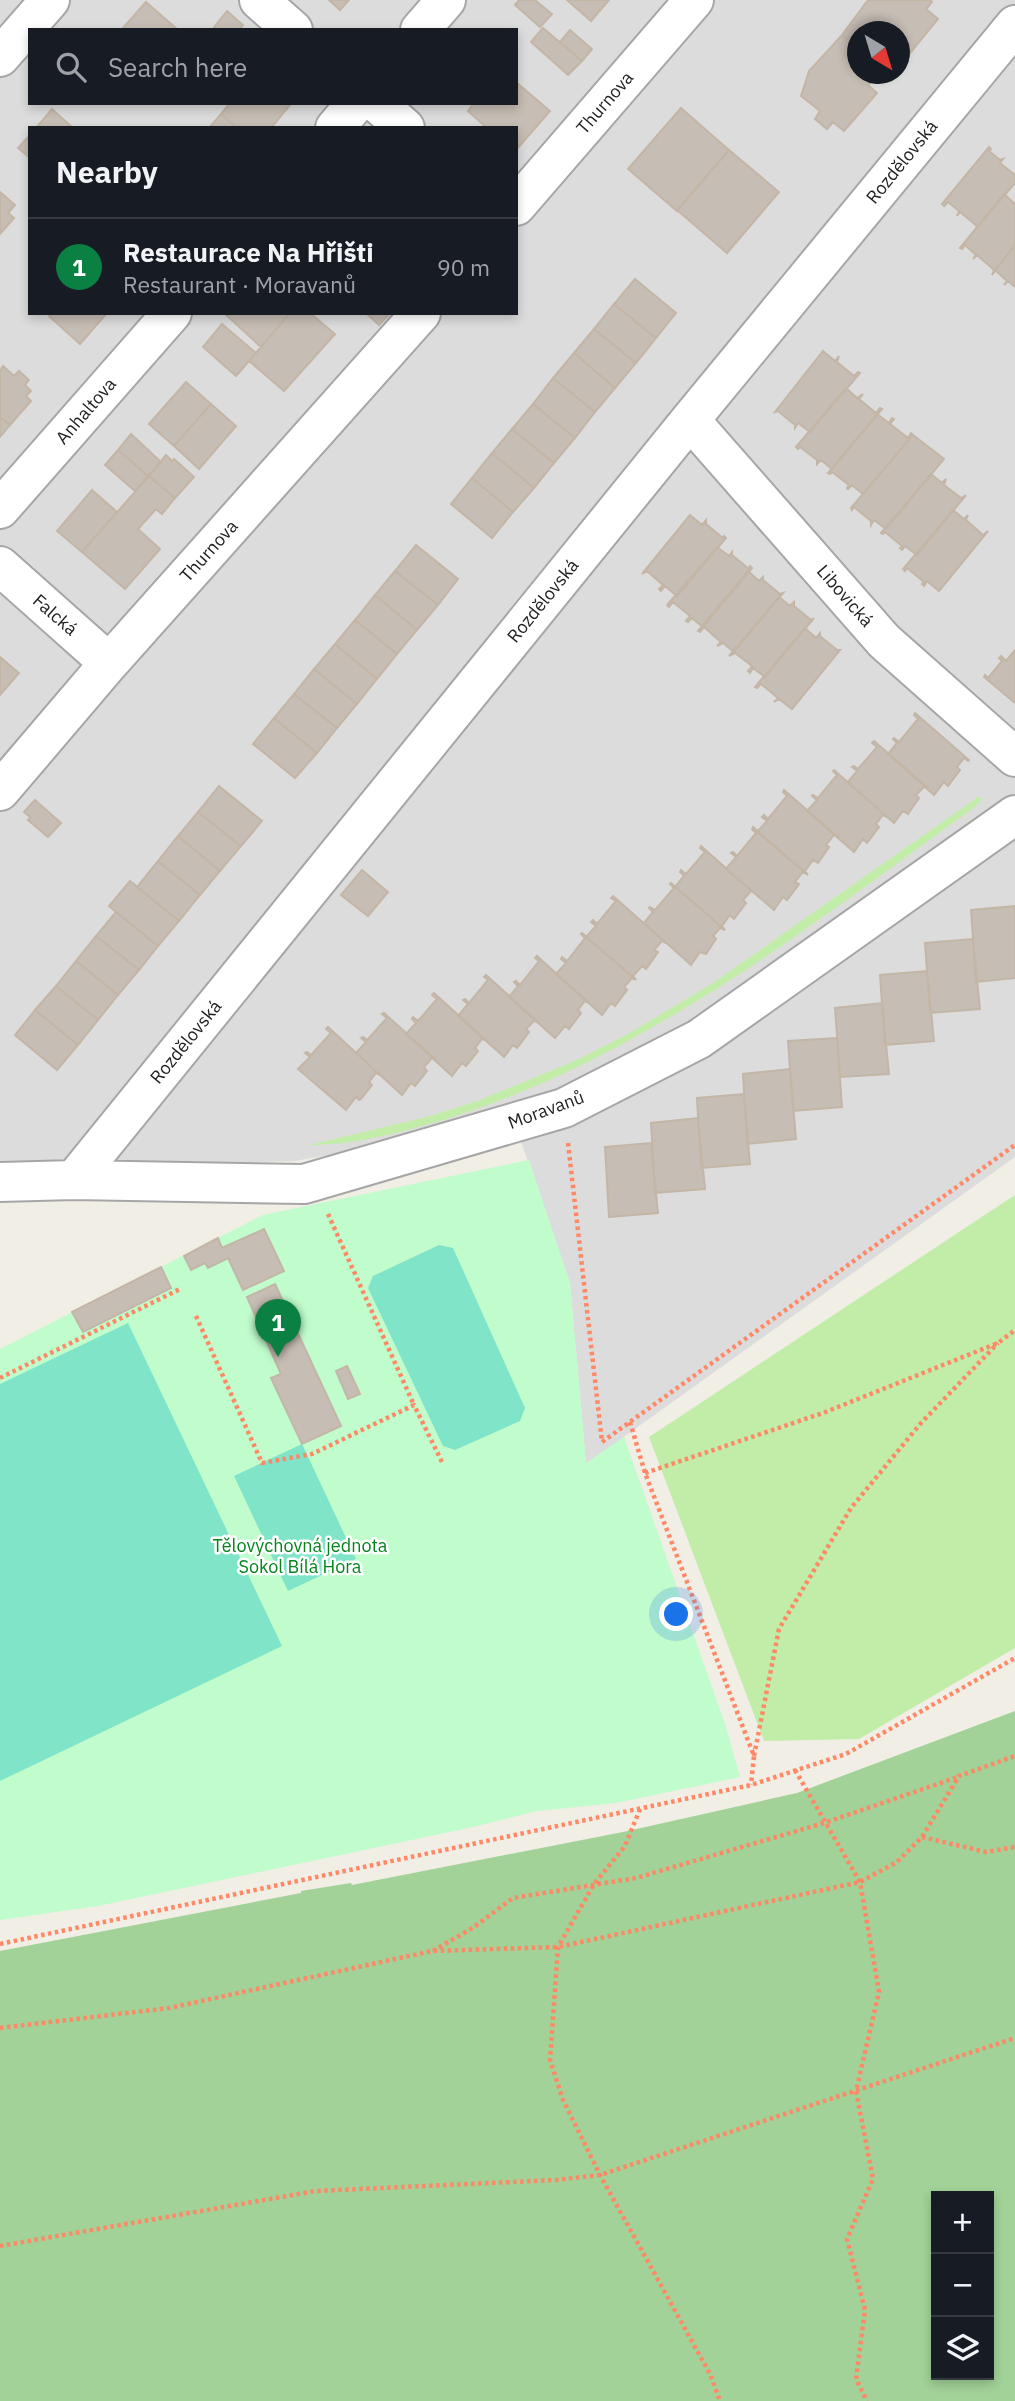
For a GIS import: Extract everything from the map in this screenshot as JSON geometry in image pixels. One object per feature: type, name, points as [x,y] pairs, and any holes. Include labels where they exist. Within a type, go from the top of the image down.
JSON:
[{"type":"street","points":[[0,57],[50,0]]},
{"type":"street","points":[[259,0],[291,28]]},
{"type":"street","points":[[422,28],[446,0]]},
{"type":"street","name":"Thurnova","points":[[518,204],[694,0]]},
{"type":"street","name":"Rozdělovská","points":[[74,1180],[690,420],[1015,25]]},
{"type":"street","points":[[337,126],[354,105]]},
{"type":"street","points":[[379,105],[403,126]]},
{"type":"street","name":"Anhaltova","points":[[0,509],[170,315]]},
{"type":"street","name":"Thurnova","points":[[0,791],[109,663],[419,315]]},
{"type":"street","name":"Libovická","points":[[690,420],[884,641],[1015,757]]},
{"type":"street","name":"Falcká","points":[[0,566],[109,663]]},
{"type":"street","name":"Moravanů","points":[[0,1182],[74,1180],[304,1184],[564,1108],[699,1039],[1015,815]]},
{"type":"path","points":[[566,1131],[602,1442],[1015,1145]]},
{"type":"path","points":[[323,1202],[442,1462]]},
{"type":"path","points":[[0,1378],[183,1288]]},
{"type":"path","points":[[196,1316],[262,1463],[312,1454],[414,1405]]},
{"type":"path","points":[[751,1785],[754,1756],[779,1629],[851,1508],[921,1423],[998,1343],[1015,1330]]},
{"type":"path","points":[[645,1473],[823,1413],[998,1343]]},
{"type":"path","points":[[630,1422],[645,1473],[754,1756]]},
{"type":"path","points":[[0,1944],[751,1785],[846,1754],[1015,1658]]},
{"type":"path","points":[[432,1951],[474,1927],[513,1898],[636,1878],[824,1823],[1015,1756]]},
{"type":"path","points":[[795,1770],[860,1882],[879,1992],[856,2091],[873,2179],[848,2239],[865,2309],[856,2379],[867,2401]]},
{"type":"path","points":[[0,2028],[169,2008],[432,1951],[558,1947],[860,1882],[897,1862],[922,1837],[959,1776]]},
{"type":"path","points":[[640,1808],[625,1846],[594,1884],[558,1947],[550,2060],[563,2100],[600,2175],[710,2374],[720,2401]]},
{"type":"path","points":[[922,1837],[986,1853],[1015,1847]]},
{"type":"path","points":[[0,2246],[316,2191],[556,2180],[600,2175],[1015,2038]]},
{"type":"shaded area","points":[[0,0],[1015,0],[1015,1157],[586,1464],[570,1283],[510,1110],[386,1145],[295,1161],[164,1165],[0,1161]]},
{"type":"green space","points":[[978,797],[983,798],[976,806],[761,960],[687,1007],[610,1050],[531,1088],[449,1118],[363,1140],[305,1146],[427,1117],[480,1100],[579,1059],[626,1035],[713,983]]},
{"type":"green space","name":"Tělovýchovná jednota Sokol Bílá Hora","points":[[529,1160],[570,1283],[586,1463],[624,1437],[725,1724],[740,1777],[616,1803],[537,1811],[473,1827],[98,1906],[0,1920],[0,1349],[263,1215]]},
{"type":"green space","points":[[1015,1195],[1015,1648],[859,1739],[764,1741],[649,1437]]},
{"type":"green space","points":[[439,1245],[453,1248],[525,1408],[520,1421],[455,1450],[443,1446],[368,1288],[373,1276]]},
{"type":"green space","points":[[128,1323],[282,1646],[0,1781],[0,1384]]},
{"type":"green space","points":[[302,1444],[356,1559],[288,1591],[234,1476]]},
{"type":"green space","points":[[1015,1711],[1015,2401],[0,2401],[0,1951],[301,1891],[351,1883],[352,1885],[623,1832],[797,1793]]},
{"type":"building","points":[[329,0],[349,0],[340,10]]},
{"type":"building","points":[[519,0],[535,0],[552,14],[540,27],[515,5]]},
{"type":"building","points":[[567,0],[609,0],[591,21]]},
{"type":"building","points":[[868,0],[930,0],[932,2],[926,9],[938,19],[910,53],[910,21],[852,21]]},
{"type":"building","points":[[146,2],[176,28],[123,28]]},
{"type":"building","points":[[227,11],[243,25],[241,28],[214,28]]},
{"type":"building","points":[[543,28],[582,61],[568,75],[531,42]]},
{"type":"building","points":[[570,30],[592,49],[582,61],[560,42]]},
{"type":"building","points":[[842,35],[847,39],[847,84],[869,84],[877,93],[844,131],[833,122],[827,129],[815,119],[820,111],[801,96],[809,71]]},
{"type":"building","points":[[518,84],[550,111],[518,148],[518,126],[485,126],[468,111],[472,105],[518,105]]},
{"type":"building","points":[[228,105],[290,105],[273,126],[235,126],[221,114]]},
{"type":"building","points":[[681,108],[729,150],[677,211],[628,169]]},
{"type":"building","points":[[52,109],[71,126],[38,126]]},
{"type":"building","points":[[221,114],[235,126],[211,126]]},
{"type":"building","points":[[28,137],[28,156],[18,148]]},
{"type":"building","points":[[989,147],[989,151],[1000,160],[1003,159],[1000,163],[1015,175],[1015,183],[975,230],[977,226],[960,212],[957,216],[959,211],[948,202],[944,206],[942,204]]},
{"type":"building","points":[[729,150],[779,192],[727,253],[677,210]]},
{"type":"building","points":[[0,192],[15,205],[8,213],[14,218],[0,234]]},
{"type":"building","points":[[1004,194],[1015,204],[1015,245],[992,275],[994,270],[977,255],[973,259],[976,255],[965,245],[960,248]]},
{"type":"building","points":[[1015,245],[1015,287],[1008,281],[1004,285],[1007,281],[995,270]]},
{"type":"building","points":[[635,279],[676,313],[656,338],[614,304]]},
{"type":"building","points":[[614,304],[656,338],[636,363],[594,329]]},
{"type":"building","points":[[50,315],[105,315],[80,344]]},
{"type":"building","points":[[226,315],[288,315],[261,347]]},
{"type":"building","points":[[288,315],[312,315],[335,334],[284,391],[249,361]]},
{"type":"building","points":[[368,315],[388,315],[379,325]]},
{"type":"building","points":[[222,324],[256,353],[236,376],[203,347]]},
{"type":"building","points":[[594,329],[636,363],[615,388],[574,353]]},
{"type":"building","points":[[823,351],[835,361],[839,356],[837,362],[854,376],[860,373],[810,432],[798,423],[795,428],[795,425],[778,411],[775,412]]},
{"type":"building","points":[[574,353],[615,388],[595,412],[553,378]]},
{"type":"building","points":[[3,366],[14,376],[19,371],[29,380],[25,385],[31,391],[26,396],[31,401],[10,425],[0,417],[0,371]]},
{"type":"building","points":[[553,378],[595,412],[575,438],[533,404]]},
{"type":"building","points":[[186,382],[211,404],[174,446],[149,424]]},
{"type":"building","points":[[846,388],[857,398],[863,394],[859,399],[876,413],[882,409],[832,469],[821,460],[817,464],[817,460],[800,447],[796,447]]},
{"type":"building","points":[[211,404],[236,426],[199,469],[174,446]]},
{"type":"building","points":[[533,404],[575,438],[554,463],[512,429]]},
{"type":"building","points":[[877,414],[889,423],[894,419],[890,424],[908,438],[911,433],[913,435],[863,494],[852,485],[848,489],[849,485],[832,472],[828,473]]},
{"type":"building","points":[[0,417],[10,425],[0,437]]},
{"type":"building","points":[[512,429],[554,463],[534,488],[492,453]]},
{"type":"building","points":[[131,434],[161,462],[148,476],[118,450]]},
{"type":"building","points":[[913,435],[944,459],[886,529],[874,520],[871,525],[871,521],[854,507],[852,510],[851,508]]},
{"type":"building","points":[[118,450],[148,476],[135,491],[105,465]]},
{"type":"building","points":[[492,453],[534,488],[513,512],[472,478]]},
{"type":"building","points":[[166,455],[194,477],[175,498],[149,476]]},
{"type":"building","points":[[931,474],[942,483],[946,479],[944,485],[961,498],[966,495],[917,555],[905,546],[902,550],[902,546],[885,532],[881,533]]},
{"type":"building","points":[[149,476],[175,498],[162,514],[156,509],[138,529],[160,549],[125,589],[82,552]]},
{"type":"building","points":[[472,478],[513,512],[492,538],[451,504]]},
{"type":"building","points":[[92,490],[117,512],[82,552],[57,531]]},
{"type":"building","points":[[953,510],[964,519],[968,515],[966,520],[983,535],[988,531],[939,591],[927,581],[924,586],[924,582],[907,568],[905,571],[903,569]]},
{"type":"building","points":[[690,515],[702,525],[706,520],[706,524],[726,538],[677,596],[665,586],[661,591],[659,589],[663,585],[647,571],[642,574]]},
{"type":"building","points":[[416,545],[458,579],[438,605],[395,571]]},
{"type":"building","points":[[717,547],[729,556],[732,552],[732,555],[749,569],[750,566],[752,568],[703,627],[692,618],[686,621],[690,616],[673,602],[669,607],[667,605]]},
{"type":"building","points":[[395,571],[438,605],[417,630],[375,595]]},
{"type":"building","points":[[748,571],[759,581],[763,577],[763,580],[780,594],[783,593],[734,652],[723,643],[717,646],[721,642],[704,627],[698,631]]},
{"type":"building","points":[[375,595],[417,630],[397,654],[355,620]]},
{"type":"building","points":[[779,597],[790,606],[794,602],[794,606],[811,620],[814,618],[765,677],[753,668],[750,673],[748,671],[752,666],[735,653],[729,656]]},
{"type":"building","points":[[355,620],[397,654],[377,679],[335,644]]},
{"type":"building","points":[[805,628],[816,638],[820,633],[820,636],[840,650],[792,709],[779,699],[774,702],[778,698],[761,684],[755,687]]},
{"type":"building","points":[[335,644],[377,679],[357,704],[314,669]]},
{"type":"building","points":[[1015,650],[1015,703],[984,677],[985,675],[988,678],[1002,661],[999,658],[1001,656],[1006,661]]},
{"type":"building","points":[[0,657],[19,673],[0,695]]},
{"type":"building","points":[[314,669],[357,704],[337,728],[294,694]]},
{"type":"building","points":[[294,694],[337,728],[317,753],[274,718]]},
{"type":"building","points":[[915,713],[969,760],[964,758],[957,767],[960,770],[948,786],[944,782],[934,795],[888,754],[897,743],[893,739],[899,742],[918,719]]},
{"type":"building","points":[[274,718],[317,753],[295,778],[253,744]]},
{"type":"building","points":[[874,741],[928,788],[924,787],[916,795],[919,798],[908,814],[903,811],[894,823],[848,782],[857,771],[852,767],[858,769],[877,747],[872,743]]},
{"type":"building","points":[[834,770],[887,817],[883,815],[876,824],[879,827],[867,843],[863,839],[854,852],[807,811],[817,800],[812,796],[818,798],[837,775]]},
{"type":"building","points":[[219,786],[262,821],[241,846],[198,812]]},
{"type":"building","points":[[784,790],[838,837],[834,835],[826,845],[829,847],[818,863],[813,860],[805,871],[808,875],[757,832],[767,821],[762,817],[764,815],[768,819],[787,796]]},
{"type":"building","points":[[35,800],[61,823],[48,837],[28,820],[30,817],[24,812]]},
{"type":"building","points":[[198,812],[241,846],[220,871],[178,836]]},
{"type":"building","points":[[753,827],[808,875],[803,872],[795,882],[799,884],[787,900],[783,897],[774,910],[726,869],[736,857],[731,853],[737,856],[756,833]]},
{"type":"building","points":[[178,836],[220,871],[200,895],[158,861]]},
{"type":"building","points":[[701,846],[754,893],[751,891],[743,900],[746,903],[734,919],[730,915],[722,926],[725,930],[675,887],[684,876],[681,870],[686,874],[705,852]]},
{"type":"building","points":[[158,861],[200,895],[179,921],[137,887]]},
{"type":"building","points":[[362,870],[388,892],[368,916],[341,895]]},
{"type":"building","points":[[130,881],[179,921],[158,946],[109,906]]},
{"type":"building","points":[[671,883],[725,930],[720,928],[713,936],[716,939],[706,954],[700,952],[691,965],[644,923],[653,912],[649,908],[655,910],[674,888]]},
{"type":"building","points":[[613,896],[666,943],[662,941],[654,950],[658,952],[646,969],[642,966],[633,976],[636,980],[586,937],[596,926],[591,922],[593,920],[597,924],[616,901],[611,898]]},
{"type":"building","points":[[1015,906],[1015,978],[976,982],[971,910]]},
{"type":"building","points":[[116,912],[158,946],[139,970],[96,936]]},
{"type":"building","points":[[582,933],[636,980],[632,978],[624,987],[627,990],[615,1006],[611,1003],[602,1015],[556,974],[566,963],[562,957],[567,961],[585,938]]},
{"type":"building","points":[[96,936],[139,970],[118,995],[76,961]]},
{"type":"building","points":[[973,939],[980,1009],[930,1013],[925,943]]},
{"type":"building","points":[[537,956],[589,1003],[585,1001],[578,1010],[581,1013],[569,1029],[565,1026],[555,1038],[509,997],[518,986],[514,982],[520,985],[539,961],[535,958]]},
{"type":"building","points":[[76,961],[118,995],[98,1020],[56,986]]},
{"type":"building","points":[[927,971],[934,1041],[885,1045],[880,975]]},
{"type":"building","points":[[486,975],[538,1022],[534,1021],[526,1029],[529,1032],[517,1048],[513,1045],[504,1057],[458,1016],[468,1004],[463,1000],[469,1003],[488,980],[484,977]]},
{"type":"building","points":[[56,986],[98,1020],[78,1045],[35,1010]]},
{"type":"building","points":[[434,993],[487,1041],[482,1039],[475,1048],[478,1051],[466,1066],[462,1063],[452,1076],[406,1034],[416,1023],[413,1017],[418,1021],[437,999],[432,995]]},
{"type":"building","points":[[882,1003],[889,1074],[840,1077],[835,1008]]},
{"type":"building","points":[[35,1010],[78,1045],[57,1070],[15,1035]]},
{"type":"building","points":[[384,1013],[436,1060],[432,1058],[424,1067],[427,1071],[415,1086],[411,1083],[402,1095],[356,1053],[366,1042],[361,1038],[367,1040],[387,1018],[382,1014]]},
{"type":"building","points":[[328,1027],[380,1075],[376,1073],[369,1082],[372,1085],[361,1099],[356,1097],[346,1110],[298,1069],[310,1057],[305,1053],[311,1055],[331,1033],[326,1029]]},
{"type":"building","points":[[837,1038],[842,1107],[793,1111],[788,1041]]},
{"type":"building","points":[[790,1069],[796,1139],[747,1144],[743,1074]]},
{"type":"building","points":[[744,1094],[750,1164],[701,1168],[697,1098]]},
{"type":"building","points":[[698,1118],[705,1189],[655,1193],[651,1123]]},
{"type":"building","points":[[651,1143],[658,1213],[609,1217],[605,1147]]},
{"type":"building","points":[[264,1229],[284,1271],[243,1290],[228,1258],[208,1268],[205,1263],[191,1270],[184,1256],[218,1238],[222,1248]]},
{"type":"building","points":[[161,1267],[171,1288],[83,1332],[72,1312]]},
{"type":"building","points":[[275,1284],[341,1426],[302,1444],[271,1378],[281,1374],[247,1297]]},
{"type":"building","points":[[347,1366],[360,1394],[348,1399],[336,1371]]},
{"type":"place","name":"Restaurace Na Hřišti","points":[[278,1357]]}]
